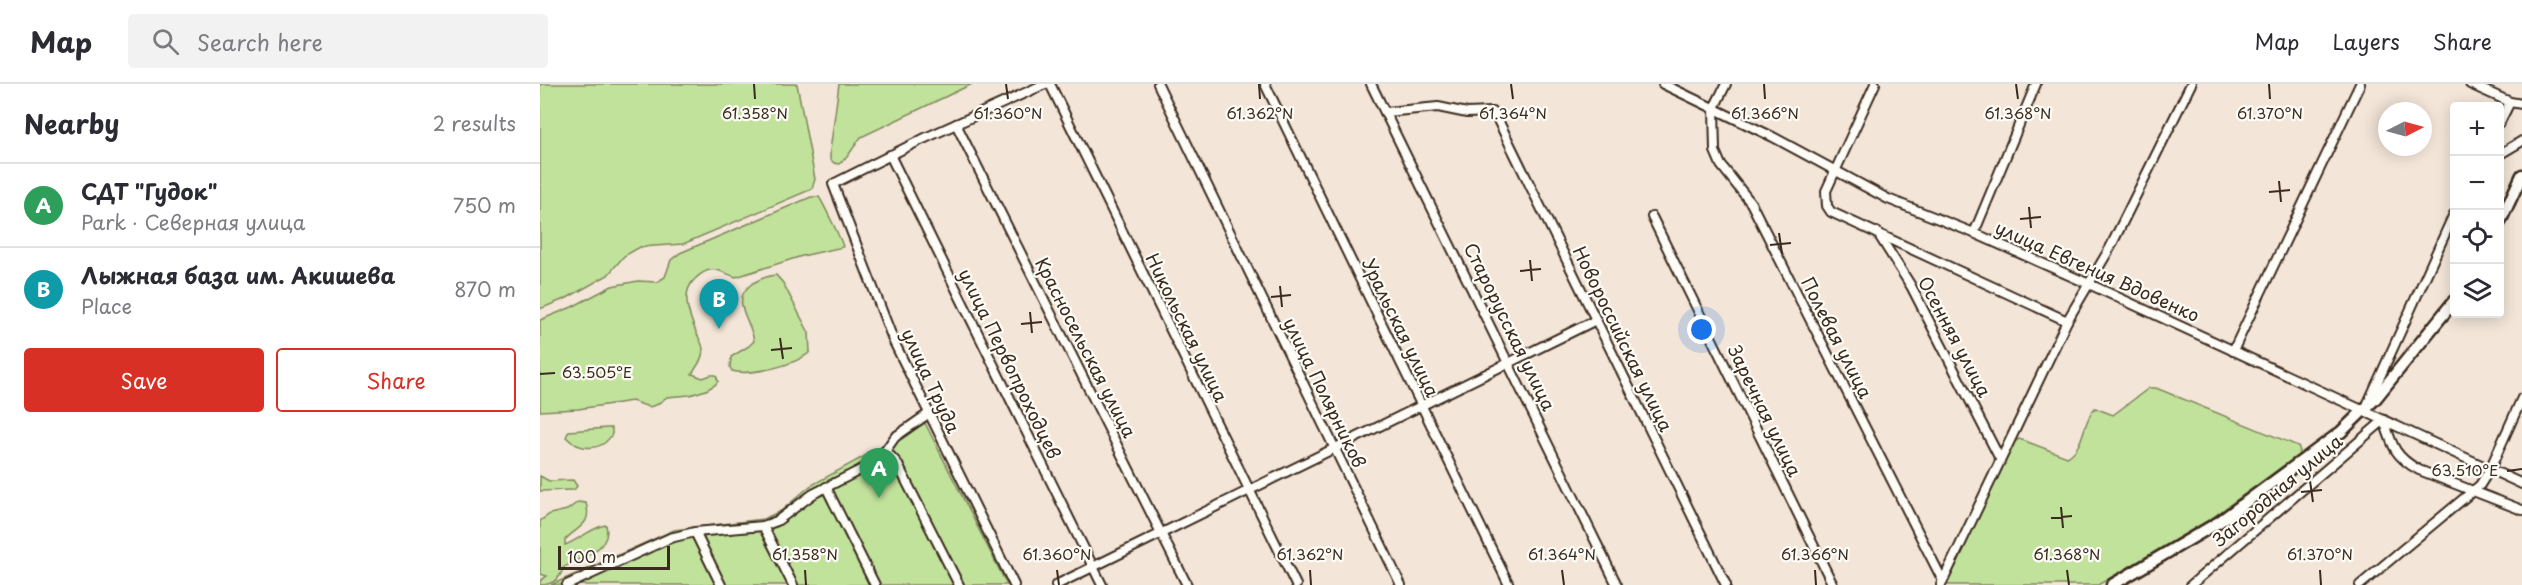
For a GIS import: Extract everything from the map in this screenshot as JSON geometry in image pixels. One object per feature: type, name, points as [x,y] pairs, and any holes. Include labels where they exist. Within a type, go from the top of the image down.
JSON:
[{"type":"street","points":[[890,155],[1047,84]]},
{"type":"street","name":"Никольская улица","points":[[1047,84],[1296,585]]},
{"type":"street","name":"улица Полярников","points":[[1158,84],[1401,585]]},
{"type":"street","name":"Уральская улица","points":[[1265,84],[1509,585]]},
{"type":"street","name":"Старорусская улица","points":[[1371,84],[1617,585]]},
{"type":"street","name":"улица Евгения Вдовенко","points":[[1663,84],[1714,108],[1888,199],[1974,233],[2089,284],[2522,484]]},
{"type":"street","points":[[1714,108],[1726,84]]},
{"type":"street","points":[[1875,84],[1826,191],[1827,206],[1831,212],[2067,321]]},
{"type":"street","points":[[1974,233],[2036,84]]},
{"type":"street","points":[[1942,583],[2067,321],[2110,248],[2191,84]]},
{"type":"street","points":[[2233,351],[2360,84]]},
{"type":"street","points":[[2470,84],[2510,102],[2522,104]]},
{"type":"street","points":[[2504,113],[2510,102]]},
{"type":"street","name":"Новороссийская улица","points":[[1386,112],[1438,107],[1467,113],[1487,111],[1495,114],[1726,585]]},
{"type":"street","name":"Полевая улица","points":[[1714,108],[1717,158],[1751,203],[1942,583]]},
{"type":"street","name":"Красносельская улица","points":[[956,124],[1186,585]]},
{"type":"street","points":[[2504,151],[2522,141]]},
{"type":"street","name":"улица Труда","points":[[890,155],[833,184],[894,342],[1014,585]]},
{"type":"street","name":"улица Первопроходцев","points":[[890,155],[1102,585]]},
{"type":"street","points":[[2504,212],[2522,175]]},
{"type":"street","name":"Заречная улица","points":[[1652,217],[1833,585]]},
{"type":"street","points":[[2365,410],[2450,223]]},
{"type":"street","name":"Осенняя улица","points":[[1877,232],[1911,286],[2000,459]]},
{"type":"street","points":[[2112,585],[2228,516],[2341,432],[2365,410],[2450,306]]},
{"type":"street","points":[[1056,585],[1596,320]]},
{"type":"street","points":[[2360,585],[2474,491],[2490,469],[2522,398]]},
{"type":"street","points":[[567,585],[669,538],[695,532],[763,526],[777,522],[804,499],[878,461],[895,437],[928,414]]},
{"type":"street","points":[[2384,420],[2398,457],[2406,463],[2522,510]]},
{"type":"street","name":"Загородная улица","points":[[2191,585],[2384,420]]},
{"type":"street","points":[[886,451],[897,463],[959,585]]},
{"type":"street","points":[[826,487],[875,585]]},
{"type":"street","points":[[763,526],[793,585]]},
{"type":"street","points":[[695,532],[722,585]]},
{"type":"green space","points":[[540,84],[797,84],[815,179],[812,189],[683,244],[640,247],[624,256],[608,275],[567,298],[540,309]]},
{"type":"green space","points":[[839,84],[972,84],[861,137],[839,164],[830,159],[830,151]]},
{"type":"green space","points":[[811,197],[819,197],[843,247],[802,256],[736,277],[710,270],[701,274],[690,285],[687,304],[703,349],[701,359],[692,374],[703,378],[716,375],[718,381],[715,385],[690,395],[667,397],[649,407],[632,401],[578,409],[540,411],[540,320],[572,307],[612,286],[638,281],[657,282],[665,277],[671,260],[680,253]]},
{"type":"green space","points":[[776,275],[783,283],[809,333],[810,352],[784,365],[761,371],[732,371],[731,357],[754,341],[743,310],[742,296],[753,283]]},
{"type":"green space","points":[[2149,388],[2156,388],[2298,446],[2300,451],[2298,455],[2212,518],[2098,585],[1947,585],[2014,442],[2019,439],[2067,457],[2077,447],[2095,408],[2113,415]]},
{"type":"green space","points":[[925,423],[1007,585],[551,585],[674,530],[763,519],[781,511],[810,486]]},
{"type":"green space","points":[[612,428],[612,434],[608,440],[596,447],[577,445],[566,437],[569,431]]},
{"type":"green space","points":[[540,476],[549,481],[573,480],[577,486],[574,490],[540,491]]},
{"type":"green space","points":[[578,502],[586,503],[587,517],[582,525],[565,540],[565,545],[606,525],[607,534],[604,541],[593,552],[563,568],[555,581],[540,585],[540,581],[547,576],[540,574],[540,521],[550,514],[567,510]]},
{"type":"place","name":"Лыжная база им. Акишева","points":[[719,329]]},
{"type":"place","name":"СДТ \"Гудок\"","points":[[879,498]]}]
